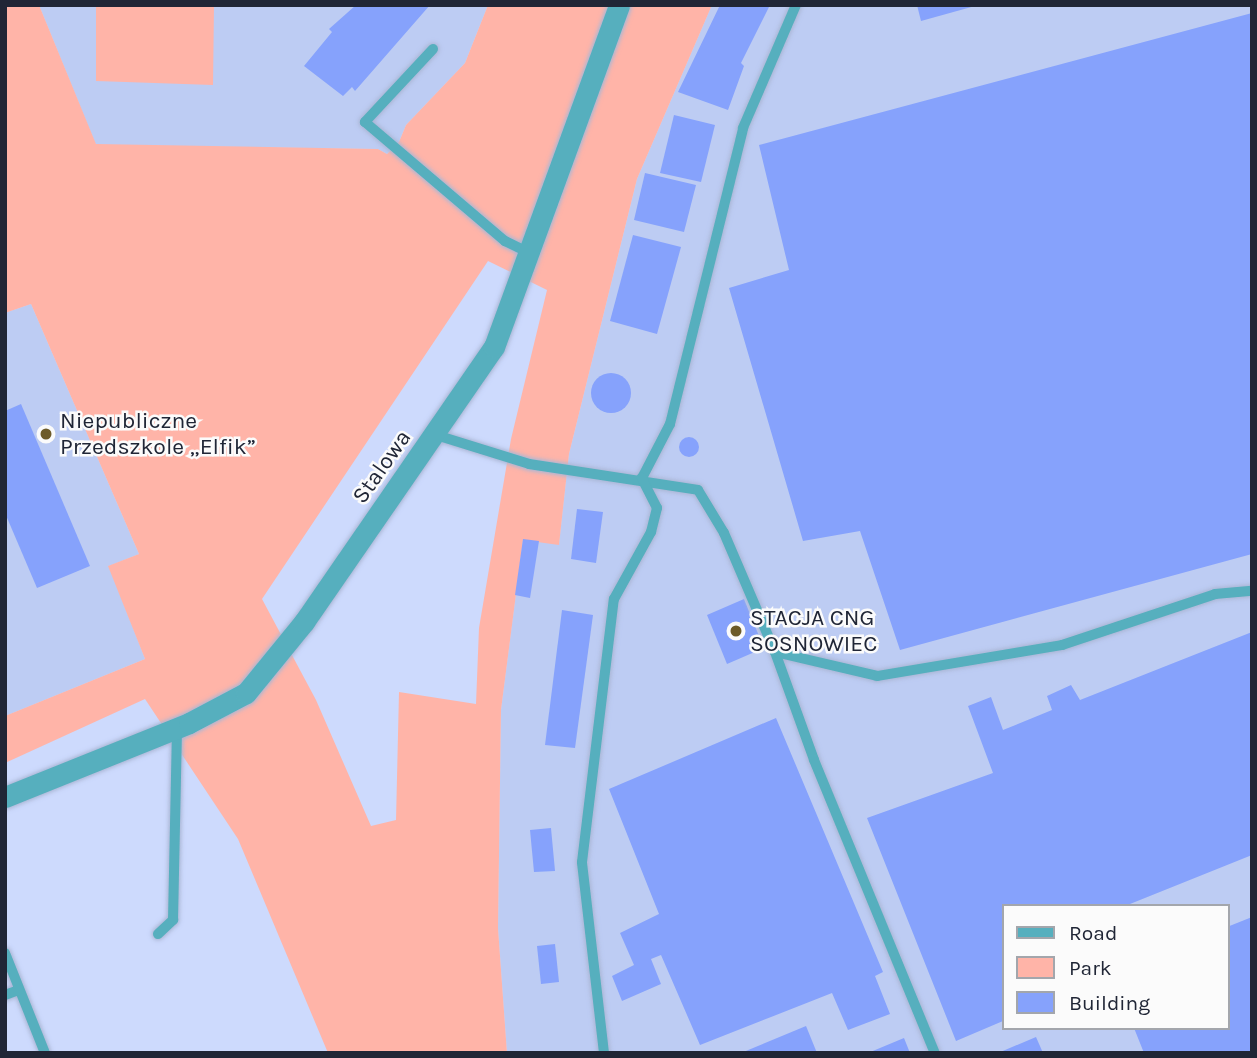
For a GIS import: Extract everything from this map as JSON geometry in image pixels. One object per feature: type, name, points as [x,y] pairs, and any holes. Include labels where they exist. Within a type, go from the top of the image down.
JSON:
[{"type":"street","name":"Stalowa","points":[[5,796],[177,727],[246,692],[304,622],[436,435],[494,347],[619,5]]},
{"type":"lane","points":[[642,478],[670,424],[743,128],[796,5]]},
{"type":"lane","points":[[433,49],[365,122],[505,241],[528,252]]},
{"type":"lane","points":[[436,435],[529,464],[642,478],[698,490],[724,533],[775,652],[814,760],[935,1053]]},
{"type":"lane","points":[[604,1053],[582,862],[614,599],[651,532],[657,508],[642,478]]},
{"type":"lane","points":[[775,652],[877,676],[1062,645],[1214,594],[1252,591]]},
{"type":"lane","points":[[158,934],[173,920],[177,727]]},
{"type":"lane","points":[[5,953],[44,1050],[30,1053]]},
{"type":"lane","points":[[5,995],[19,990]]},
{"type":"shaded area","points":[[39,5],[488,5],[465,63],[406,125],[399,142],[387,154],[378,149],[96,145]]},
{"type":"shaded area","points":[[712,5],[1252,5],[1252,1053],[507,1053],[498,928],[501,710],[523,539],[559,544],[569,454],[637,179]]},
{"type":"shaded area","name":"Niepubliczne Przedszkole „Elfik”","points":[[31,304],[139,554],[109,566],[145,659],[5,716],[5,313]]},
{"type":"green space","points":[[5,5],[39,5],[96,144],[378,149],[387,154],[399,142],[406,125],[465,63],[488,5],[712,5],[637,179],[569,454],[559,545],[523,540],[501,710],[498,928],[507,1053],[328,1053],[238,839],[145,699],[5,763],[5,716],[145,659],[108,566],[139,554],[31,304],[5,313]],"holes":[[[488,261],[547,290],[511,439],[479,628],[476,704],[399,692],[396,820],[371,826],[316,700],[262,599]]]},
{"type":"green space","points":[[96,5],[214,5],[213,85],[96,81]]},
{"type":"building","points":[[356,5],[430,5],[355,91],[352,87],[343,96],[304,66],[332,32],[329,29]]},
{"type":"building","points":[[720,5],[770,5],[741,63],[744,66],[728,110],[678,92]]},
{"type":"building","points":[[917,5],[975,5],[975,6],[921,21]]},
{"type":"building","points":[[1252,13],[1252,554],[900,650],[860,531],[803,541],[729,288],[789,270],[759,145]]},
{"type":"building","points":[[674,115],[715,125],[701,182],[660,173]]},
{"type":"building","points":[[645,173],[696,185],[684,232],[634,220]]},
{"type":"building","points":[[633,235],[681,247],[657,334],[610,321]]},
{"type":"building","points":[[611,373],[625,379],[631,393],[625,407],[611,413],[597,407],[591,393],[597,379]]},
{"type":"building","points":[[21,404],[90,566],[37,588],[5,513],[5,411]]},
{"type":"building","points":[[689,437],[696,440],[699,447],[696,454],[689,457],[682,454],[679,447],[682,440]]},
{"type":"building","points":[[577,509],[603,512],[596,563],[571,559]]},
{"type":"building","points":[[523,539],[539,541],[530,598],[515,595]]},
{"type":"building","name":"STACJA CNG SOSNOWIEC","points":[[744,599],[764,648],[727,664],[707,615]]},
{"type":"building","points":[[562,610],[593,615],[575,748],[545,745]]},
{"type":"building","points":[[1252,632],[1252,855],[1130,904],[1002,904],[1002,1021],[956,1041],[867,818],[993,773],[968,706],[991,697],[1003,730],[1052,710],[1047,696],[1071,685],[1080,700]]},
{"type":"building","points":[[776,718],[883,972],[875,976],[890,1014],[848,1030],[832,993],[700,1045],[661,955],[651,959],[661,984],[622,1001],[612,976],[634,965],[620,933],[659,914],[609,789]]},
{"type":"building","points":[[551,828],[555,871],[534,872],[530,830]]},
{"type":"building","points":[[1252,917],[1252,1053],[1144,1053],[1135,1030],[1229,1030],[1229,926]]},
{"type":"building","points":[[555,944],[559,982],[541,984],[537,946]]},
{"type":"building","points":[[806,1026],[817,1053],[741,1053]]},
{"type":"building","points":[[1036,1037],[1043,1053],[998,1053]]},
{"type":"building","points":[[904,1038],[910,1053],[868,1053]]},
{"type":"place","name":"Niepubliczne Przedszkole „Elfik”","points":[[46,434]]},
{"type":"place","name":"STACJA CNG SOSNOWIEC","points":[[736,631]]}]
